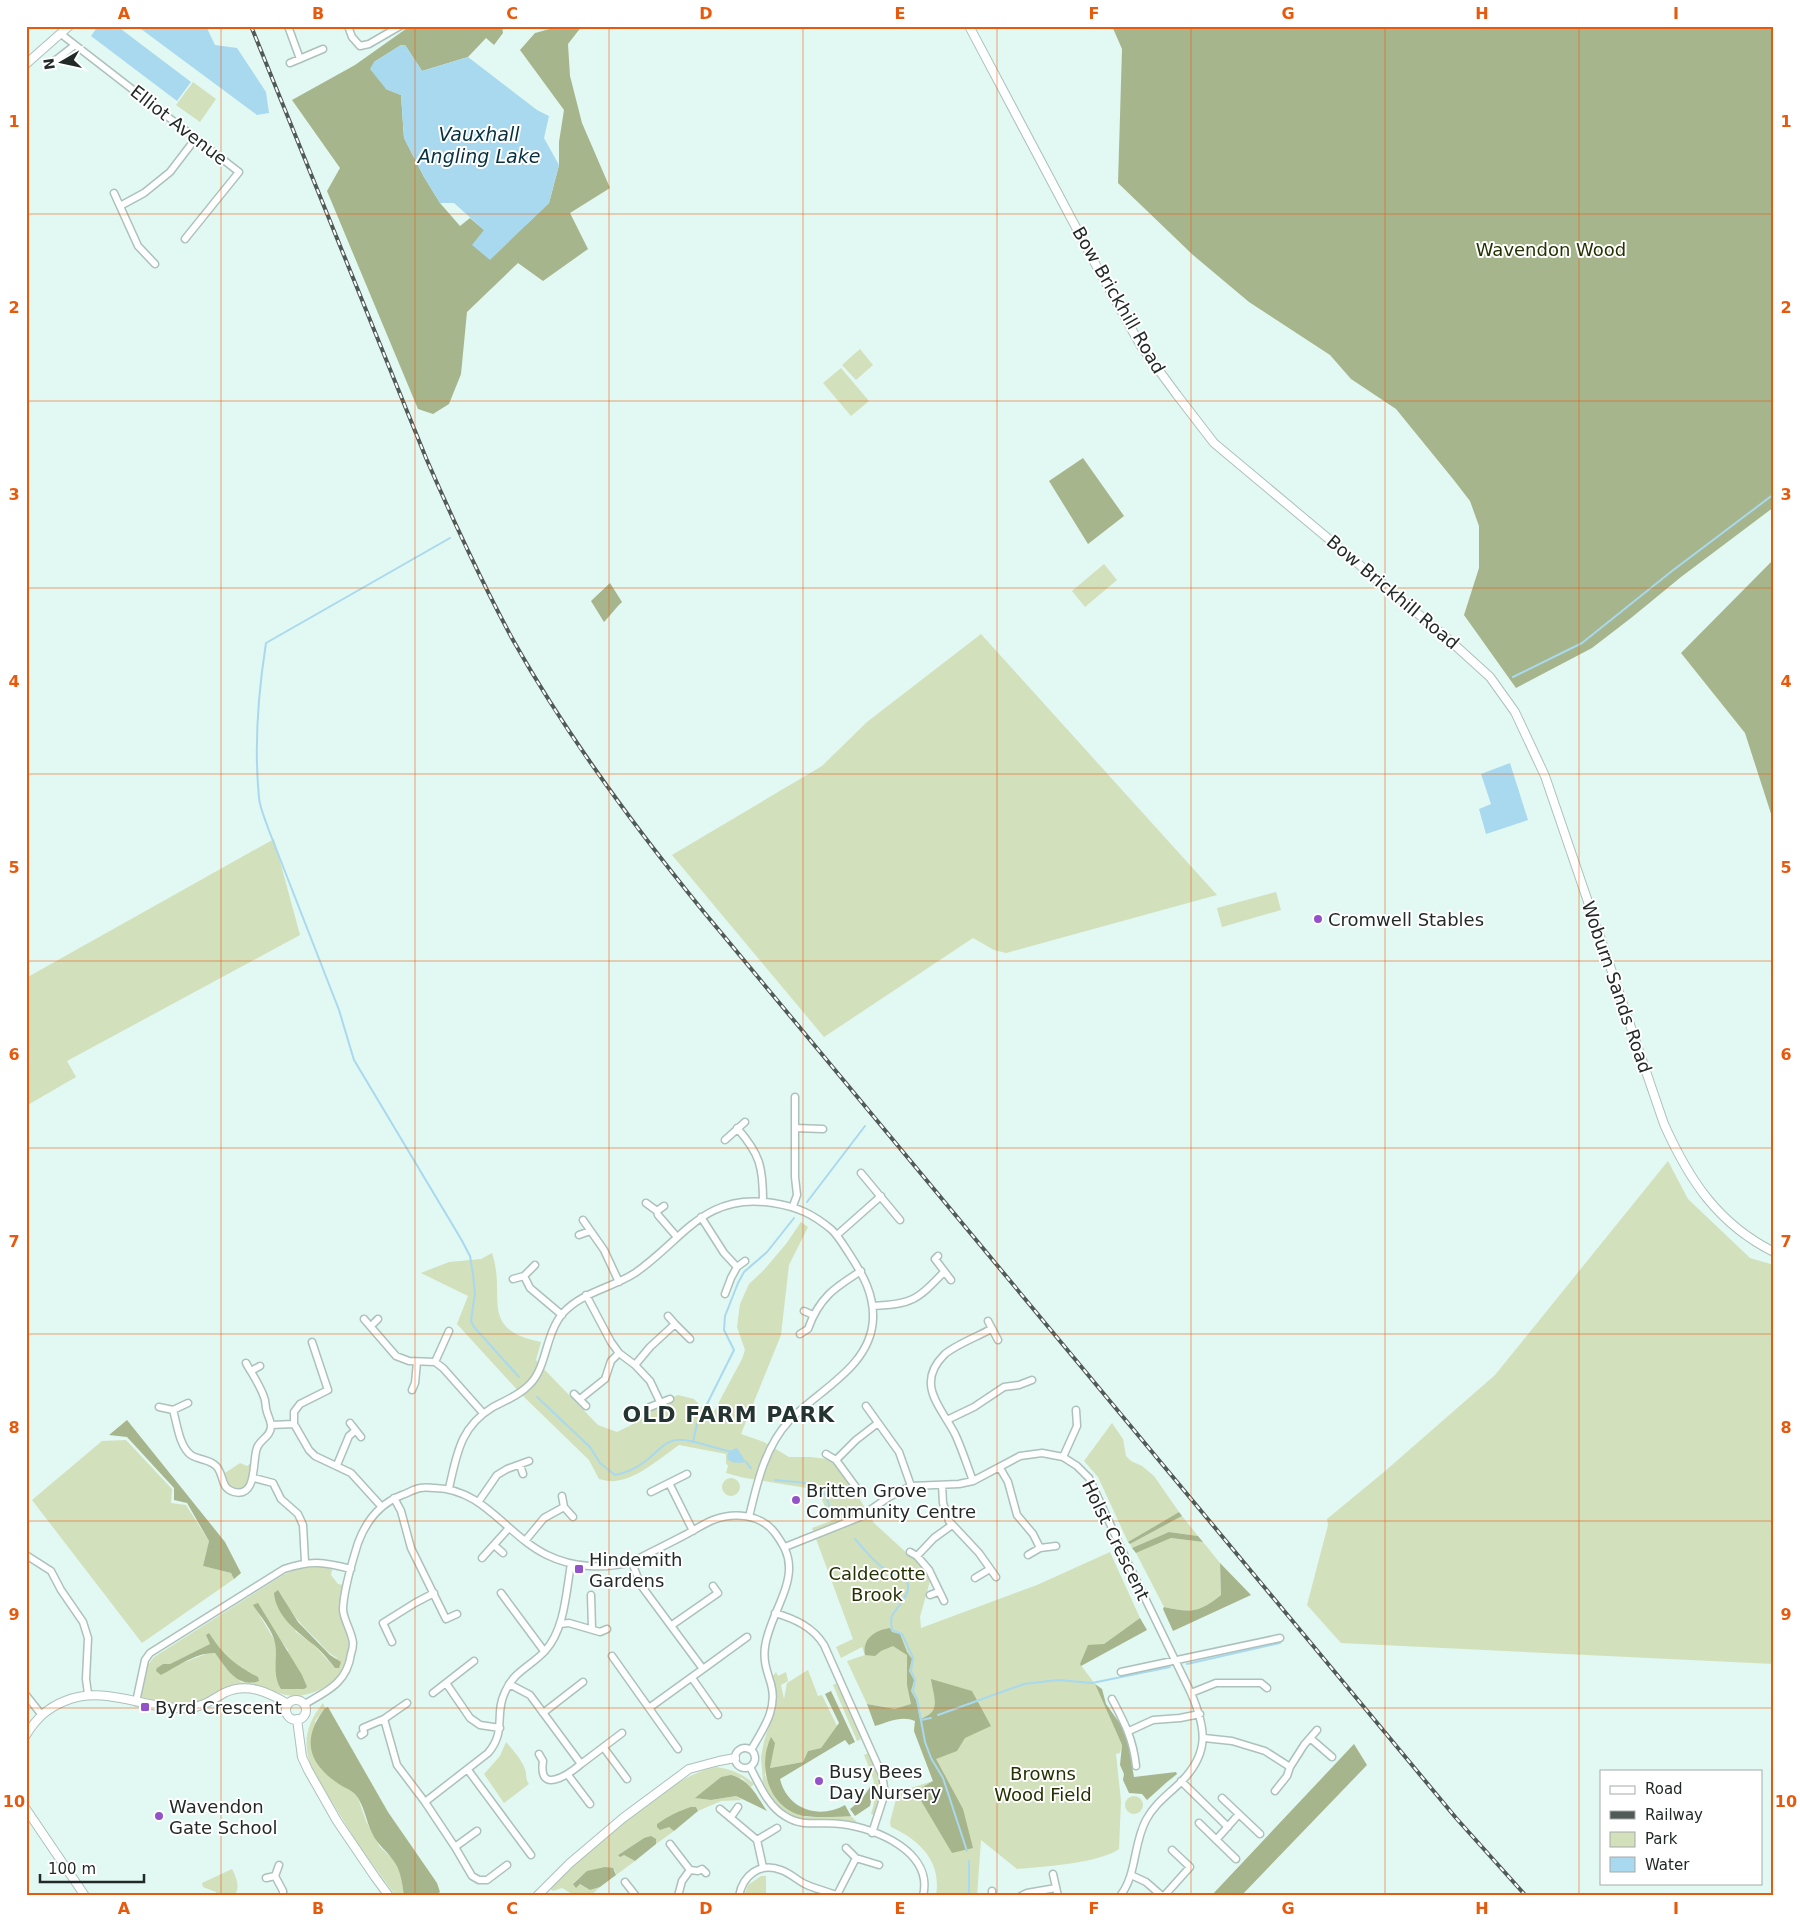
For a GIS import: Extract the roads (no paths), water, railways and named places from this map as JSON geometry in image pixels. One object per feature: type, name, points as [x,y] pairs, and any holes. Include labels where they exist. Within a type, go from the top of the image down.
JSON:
[{"type":"street","points":[[26,64],[69,26]]},
{"type":"street","points":[[288,26],[300,59]]},
{"type":"street","points":[[348,26],[352,37],[360,46],[369,44],[400,26]]},
{"type":"street","name":"Bow Brickhill Road","points":[[969,26],[1097,267],[1142,346],[1214,443],[1447,638],[1490,677],[1501,692]]},
{"type":"street","name":"Elliot Avenue","points":[[62,34],[239,172],[185,239]]},
{"type":"street","points":[[53,62],[75,45]]},
{"type":"street","points":[[290,63],[323,49]]},
{"type":"street","points":[[120,206],[144,194],[170,172],[196,138]]},
{"type":"street","points":[[114,193],[138,246],[155,264]]},
{"type":"street","name":"Woburn Sands Road","points":[[1501,692],[1515,712],[1545,776],[1661,1116],[1678,1156],[1693,1181],[1715,1209],[1738,1230],[1774,1252]]},
{"type":"street","points":[[793,1206],[797,1195],[795,1177],[796,1097]]},
{"type":"street","points":[[725,1140],[745,1122]]},
{"type":"street","points":[[737,1128],[750,1142],[758,1156],[762,1174],[762,1201]]},
{"type":"street","points":[[795,1128],[823,1129]]},
{"type":"street","points":[[861,1173],[900,1220]]},
{"type":"street","points":[[837,1235],[881,1196]]},
{"type":"street","points":[[449,1488],[457,1452],[466,1432],[483,1413],[520,1394],[532,1383],[539,1372],[551,1333],[562,1315],[574,1303],[586,1295],[620,1282],[637,1271],[701,1217],[726,1204],[742,1201],[762,1201],[793,1206],[820,1221],[837,1235],[860,1271],[871,1295],[873,1306],[871,1334],[856,1363],[789,1421],[779,1435],[764,1462],[749,1517]]},
{"type":"street","points":[[646,1203],[657,1211],[658,1215],[677,1237]]},
{"type":"street","points":[[657,1211],[664,1206]]},
{"type":"street","points":[[701,1217],[724,1253],[737,1267]]},
{"type":"street","points":[[583,1220],[604,1250],[620,1282]]},
{"type":"street","points":[[579,1236],[590,1231]]},
{"type":"street","points":[[938,1256],[935,1259],[951,1280]]},
{"type":"street","points":[[725,1294],[737,1267],[745,1261]]},
{"type":"street","points":[[512,1278],[524,1276],[535,1265]]},
{"type":"street","points":[[800,1334],[808,1329],[813,1315],[828,1293],[860,1271]]},
{"type":"street","points":[[873,1306],[912,1301],[923,1294],[944,1272]]},
{"type":"street","points":[[524,1276],[530,1288],[562,1315]]},
{"type":"street","points":[[586,1295],[611,1342],[619,1353],[635,1365],[650,1381],[660,1402]]},
{"type":"street","points":[[804,1311],[813,1315]]},
{"type":"street","points":[[668,1316],[690,1339]]},
{"type":"street","points":[[364,1319],[396,1356],[409,1361],[435,1362],[443,1368],[483,1413]]},
{"type":"street","points":[[371,1326],[378,1319]]},
{"type":"street","points":[[988,1321],[998,1340]]},
{"type":"street","points":[[635,1365],[650,1347],[675,1324]]},
{"type":"street","points":[[972,1481],[962,1450],[933,1397],[931,1376],[934,1367],[945,1354],[991,1329]]},
{"type":"street","points":[[435,1362],[449,1331]]},
{"type":"street","points":[[312,1342],[328,1390]]},
{"type":"street","points":[[580,1400],[605,1379],[611,1361],[619,1353]]},
{"type":"street","points":[[412,1390],[417,1376],[417,1362]]},
{"type":"street","points":[[173,1410],[183,1444],[190,1454],[199,1459],[211,1461],[218,1468],[226,1488],[234,1492],[243,1491],[254,1478],[254,1459],[258,1446],[269,1434],[272,1425],[266,1411],[265,1398],[246,1363]]},
{"type":"street","points":[[251,1372],[260,1366]]},
{"type":"street","points":[[947,1420],[974,1407],[1003,1384],[1019,1385],[1032,1380]]},
{"type":"street","points":[[337,1388],[328,1390],[300,1404],[294,1412],[294,1424],[309,1450],[315,1456],[351,1473],[381,1506]]},
{"type":"street","points":[[574,1394],[586,1406]]},
{"type":"street","points":[[650,1407],[670,1399]]},
{"type":"street","points":[[159,1407],[173,1410],[188,1404]]},
{"type":"street","points":[[866,1406],[899,1452],[911,1486]]},
{"type":"street","points":[[1063,1457],[1077,1426],[1076,1410]]},
{"type":"street","points":[[350,1423],[362,1437]]},
{"type":"street","points":[[836,1460],[856,1440],[878,1423]]},
{"type":"street","points":[[272,1425],[294,1424]]},
{"type":"street","points":[[337,1465],[349,1436],[355,1431]]},
{"type":"street","name":"Holst Crescent","points":[[785,1547],[860,1518],[889,1497],[911,1486],[959,1484],[972,1481],[1020,1456],[1042,1453],[1063,1457],[1077,1466],[1089,1478],[1191,1693],[1200,1714],[1204,1738],[1201,1753],[1195,1765],[1156,1804],[1146,1820],[1138,1838],[1131,1875],[1125,1890],[1120,1896]]},
{"type":"street","points":[[826,1454],[836,1460],[858,1490]]},
{"type":"street","points":[[479,1501],[497,1475],[529,1461]]},
{"type":"street","points":[[520,1465],[523,1474]]},
{"type":"street","points":[[1000,1468],[1008,1482],[1016,1515],[1033,1534],[1040,1548]]},
{"type":"street","points":[[652,1492],[687,1474]]},
{"type":"street","points":[[254,1478],[273,1484],[281,1499],[298,1514],[303,1525],[305,1562]]},
{"type":"street","points":[[669,1483],[693,1531]]},
{"type":"street","points":[[942,1485],[945,1513],[952,1525],[979,1553],[996,1577]]},
{"type":"street","points":[[304,1704],[339,1682],[349,1667],[353,1643],[343,1611],[351,1569],[367,1522],[381,1506],[394,1498],[421,1488],[449,1488],[479,1501],[525,1541],[547,1555],[571,1564],[599,1566],[620,1565],[632,1562],[712,1520],[727,1516],[749,1517],[759,1520],[772,1528],[785,1547],[790,1568],[787,1583],[765,1646],[766,1670],[773,1694],[772,1710],[751,1750]]},
{"type":"street","points":[[562,1496],[564,1507],[573,1517]]},
{"type":"street","points":[[394,1498],[401,1511],[411,1548],[446,1618],[457,1614]]},
{"type":"street","points":[[525,1541],[544,1518],[564,1507]]},
{"type":"street","points":[[917,1556],[924,1546],[952,1525]]},
{"type":"street","points":[[482,1558],[509,1528]]},
{"type":"street","points":[[494,1545],[503,1553]]},
{"type":"street","points":[[1028,1555],[1040,1548],[1056,1546]]},
{"type":"street","points":[[910,1552],[917,1556],[929,1570],[944,1602]]},
{"type":"street","points":[[26,1555],[51,1571],[61,1590],[83,1622],[88,1638],[86,1679],[88,1694]]},
{"type":"street","points":[[136,1702],[145,1660],[150,1654],[284,1569],[305,1562],[335,1564],[351,1569]]},
{"type":"street","points":[[632,1562],[640,1584],[703,1669]]},
{"type":"street","points":[[425,1802],[488,1754],[495,1745],[500,1728],[504,1694],[509,1684],[516,1674],[544,1651],[560,1624],[571,1564]]},
{"type":"street","points":[[975,1578],[990,1569]]},
{"type":"street","points":[[672,1625],[718,1593],[713,1586]]},
{"type":"street","points":[[930,1595],[938,1592]]},
{"type":"street","points":[[501,1593],[544,1651]]},
{"type":"street","points":[[392,1642],[383,1623],[415,1603],[434,1594]]},
{"type":"street","points":[[592,1594],[592,1628]]},
{"type":"street","points":[[775,1613],[791,1618],[811,1629],[824,1645],[882,1775],[885,1793],[872,1832]]},
{"type":"street","points":[[560,1624],[569,1623],[592,1628],[600,1632],[607,1629]]},
{"type":"street","points":[[1246,1636],[1249,1644]]},
{"type":"street","points":[[650,1708],[748,1637]]},
{"type":"street","points":[[1121,1672],[1280,1638]]},
{"type":"street","points":[[612,1656],[678,1749]]},
{"type":"street","points":[[433,1693],[474,1661]]},
{"type":"street","points":[[1259,1675],[1261,1683],[1267,1688]]},
{"type":"street","points":[[692,1678],[718,1715]]},
{"type":"street","points":[[542,1712],[583,1682]]},
{"type":"street","points":[[446,1683],[470,1718],[480,1725],[500,1728]]},
{"type":"street","points":[[1191,1693],[1216,1683],[1261,1683]]},
{"type":"street","points":[[509,1684],[530,1695],[581,1764]]},
{"type":"street","points":[[26,1735],[42,1714],[72,1698],[88,1694],[102,1694],[173,1708],[191,1708],[209,1702],[224,1693],[238,1688],[256,1688],[288,1704]]},
{"type":"street","points":[[26,1696],[42,1714]]},
{"type":"street","points":[[1112,1699],[1129,1731],[1134,1746],[1136,1766]]},
{"type":"street","points":[[297,1720],[289,1716],[286,1710],[288,1704],[296,1700],[304,1704]]},
{"type":"street","points":[[361,1735],[364,1733],[364,1728],[367,1725],[384,1719],[407,1702]]},
{"type":"street","points":[[297,1720],[306,1713],[304,1704]]},
{"type":"street","points":[[1129,1731],[1153,1720],[1200,1714]]},
{"type":"street","points":[[384,1719],[397,1765],[425,1802],[472,1876],[479,1880],[490,1881],[507,1865]]},
{"type":"street","points":[[297,1720],[302,1757],[308,1770],[337,1821],[389,1896]]},
{"type":"street","points":[[1275,1791],[1287,1776],[1290,1767],[1304,1745],[1317,1730]]},
{"type":"street","points":[[539,1754],[543,1761],[542,1770],[545,1776],[550,1780],[557,1780],[604,1748],[622,1733]]},
{"type":"street","points":[[1204,1738],[1232,1741],[1265,1751],[1290,1767]]},
{"type":"street","points":[[1310,1738],[1332,1757]]},
{"type":"street","points":[[604,1748],[627,1780]]},
{"type":"street","points":[[745,1748],[751,1750],[755,1759],[750,1767],[740,1767],[736,1758],[739,1750],[745,1748]]},
{"type":"street","points":[[537,1896],[577,1856],[624,1818],[689,1770],[736,1758]]},
{"type":"street","points":[[750,1767],[775,1809],[784,1816],[802,1824],[841,1824],[872,1832],[895,1843],[913,1855],[920,1865],[924,1877],[923,1896]]},
{"type":"street","points":[[468,1770],[531,1854]]},
{"type":"street","points":[[568,1774],[590,1804]]},
{"type":"street","points":[[1181,1781],[1228,1827]]},
{"type":"street","points":[[1222,1798],[1260,1834]]},
{"type":"street","points":[[731,1817],[738,1807]]},
{"type":"street","points":[[720,1808],[757,1840],[763,1867]]},
{"type":"street","points":[[26,1809],[85,1896]]},
{"type":"street","points":[[1216,1840],[1240,1814]]},
{"type":"street","points":[[1199,1823],[1236,1859]]},
{"type":"street","points":[[757,1840],[776,1828]]},
{"type":"street","points":[[455,1847],[477,1831]]},
{"type":"street","points":[[670,1844],[690,1870],[698,1871],[702,1869],[706,1873]]},
{"type":"street","points":[[846,1848],[856,1858],[879,1865]]},
{"type":"street","points":[[1131,1875],[1146,1882],[1163,1896],[1190,1867],[1172,1850]]},
{"type":"street","points":[[739,1896],[742,1883],[750,1874],[763,1867],[781,1870],[820,1893],[837,1896],[856,1858]]},
{"type":"street","points":[[275,1876],[279,1865]]},
{"type":"street","points":[[678,1896],[682,1881],[690,1870]]},
{"type":"street","points":[[1053,1874],[1058,1896]]},
{"type":"street","points":[[266,1878],[275,1876]]},
{"type":"street","points":[[275,1876],[280,1884],[283,1896]]},
{"type":"street","points":[[625,1882],[636,1896]]},
{"type":"street","points":[[1021,1896],[1027,1893],[1056,1888]]},
{"type":"water","points":[[98,26],[117,26],[191,82],[177,101],[91,36]]},
{"type":"water","points":[[137,26],[206,26],[215,45],[237,48],[266,92],[269,113],[257,115]]},
{"type":"water","name":"Vauxhall Angling Lake","points":[[401,45],[405,45],[422,71],[468,57],[537,110],[549,116],[544,138],[559,165],[549,203],[490,260],[472,245],[484,230],[454,203],[440,203],[424,177],[404,138],[401,95],[386,89],[370,69],[374,62]]},
{"type":"water","points":[[1510,763],[1528,820],[1486,834],[1479,809],[1491,804],[1481,774]]},
{"type":"water","points":[[737,1448],[746,1462],[733,1462],[727,1458],[729,1451]]},
{"type":"waterway","points":[[1513,677],[1582,643],[1672,571],[1774,494]]},
{"type":"waterway","points":[[450,538],[266,643],[258,720],[259,798],[261,810],[339,1010],[354,1060],[470,1256],[475,1293],[471,1321],[474,1327],[519,1377]]},
{"type":"waterway","points":[[807,1202],[865,1126]]},
{"type":"waterway","points":[[693,1442],[697,1424],[734,1350],[724,1330],[725,1316],[738,1283],[744,1272],[767,1252],[794,1218]]},
{"type":"waterway","points":[[537,1397],[590,1447],[600,1463],[615,1475],[640,1465],[668,1442],[672,1441],[693,1441],[729,1451]]},
{"type":"waterway","points":[[746,1462],[751,1468]]},
{"type":"waterway","points":[[775,1480],[807,1483],[818,1487],[822,1490],[833,1516]]},
{"type":"waterway","points":[[855,1539],[877,1563],[886,1570],[902,1577],[907,1582],[908,1589],[906,1595],[892,1617],[892,1630],[902,1634],[913,1658],[911,1671],[915,1680],[913,1691],[917,1699],[925,1742],[931,1758],[943,1778],[967,1851]]},
{"type":"waterway","points":[[1187,1664],[1280,1643]]},
{"type":"waterway","points":[[938,1715],[1024,1684],[1058,1680],[1092,1683],[1170,1667]]},
{"type":"waterway","points":[[921,1720],[931,1718]]},
{"type":"waterway","points":[[969,1861],[969,1896]]},
{"type":"railway","points":[[251,26],[446,504],[513,640],[578,745],[626,813],[703,911],[1456,1818],[1526,1896]]},
{"type":"place","name":"Cromwell Stables","points":[[1318,919]]},
{"type":"place","name":"Britten Grove Community Centre","points":[[796,1500]]},
{"type":"place","name":"Hindemith Gardens","points":[[579,1569]]},
{"type":"place","name":"Byrd Crescent","points":[[145,1707]]},
{"type":"place","name":"Busy Bees Day Nursery","points":[[819,1781]]},
{"type":"place","name":"Wavendon Gate School","points":[[159,1816]]},
{"type":"district","name":"OLD FARM PARK","points":[[729,1414]]},
{"type":"park label","name":"Wavendon Wood","points":[[1551,249]]},
{"type":"park label","name":"Caldecotte Brook","points":[[877,1584]]},
{"type":"park label","name":"Browns Wood Field","points":[[1043,1784]]}]
